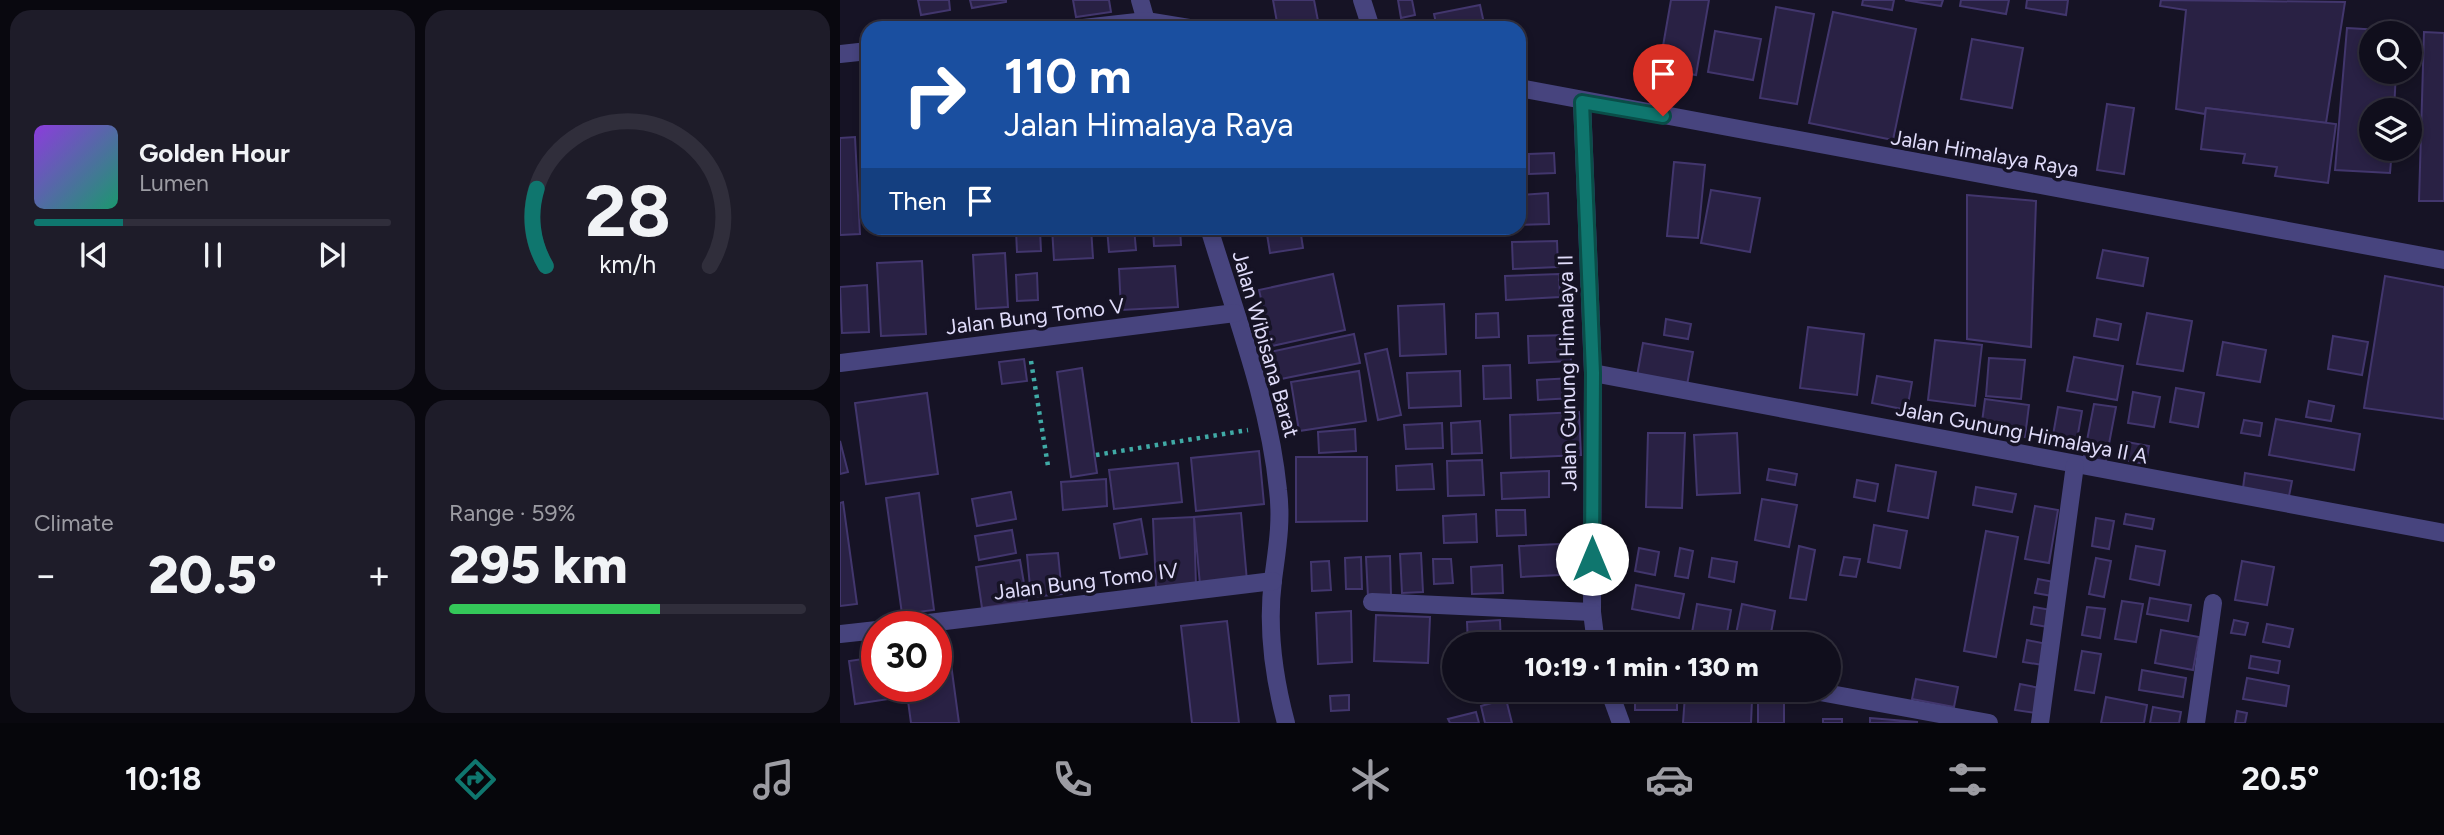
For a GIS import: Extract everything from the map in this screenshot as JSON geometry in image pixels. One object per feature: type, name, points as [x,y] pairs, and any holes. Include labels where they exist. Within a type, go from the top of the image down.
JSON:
[{"type":"street","points":[[1140,0],[1146,21]]},
{"type":"street","points":[[1362,0],[1369,21]]},
{"type":"street","points":[[840,54],[861,52]]},
{"type":"street","name":"Jalan Himalaya Raya","points":[[1526,90],[2444,260]]},
{"type":"street","name":"Jalan Gunung Himalaya II","points":[[1582,102],[1593,373],[1592,612],[1594,632]]},
{"type":"street","name":"Jalan Wibisana Barat","points":[[1211,235],[1269,427],[1279,492],[1280,550],[1273,581],[1271,629],[1286,723]]},
{"type":"street","name":"Jalan Bung Tomo V","points":[[840,363],[1235,313]]},
{"type":"street","name":"Jalan Gunung Himalaya II A","points":[[1593,373],[2444,533]]},
{"type":"street","points":[[2040,723],[2075,465]]},
{"type":"street","name":"Jalan Bung Tomo IV","points":[[952,620],[1273,581]]},
{"type":"street","points":[[1372,602],[1592,612]]},
{"type":"street","points":[[2196,723],[2213,603]]},
{"type":"street","points":[[840,634],[861,632]]},
{"type":"street","points":[[1841,696],[1989,723]]},
{"type":"street","points":[[1613,702],[1621,723]]},
{"type":"path","points":[[1028,339],[1048,466]]},
{"type":"path","points":[[1096,455],[1269,427]]},
{"type":"building","points":[[918,0],[949,0],[950,10],[921,15]]},
{"type":"building","points":[[970,0],[1006,0],[1006,2],[972,8]]},
{"type":"building","points":[[1073,0],[1109,0],[1111,12],[1076,17]]},
{"type":"building","points":[[1273,0],[1314,0],[1318,21],[1277,21]]},
{"type":"building","points":[[1398,0],[1412,0],[1415,15],[1401,18]]},
{"type":"building","points":[[1671,0],[1709,0],[1696,75],[1659,69]]},
{"type":"building","points":[[1863,0],[1894,0],[1892,10],[1862,5]]},
{"type":"building","points":[[1905,0],[1943,0],[1941,6]]},
{"type":"building","points":[[1961,0],[2009,0],[2006,14],[1960,6]]},
{"type":"building","points":[[2027,0],[2068,0],[2066,15],[2026,8]]},
{"type":"building","points":[[2161,0],[2345,2],[2326,123],[2206,108],[2205,114],[2176,109],[2186,10],[2160,6]]},
{"type":"building","points":[[1480,5],[1483,21],[1436,21],[1434,14]]},
{"type":"building","points":[[1776,7],[1814,14],[1797,104],[1760,98]]},
{"type":"building","points":[[1833,12],[1916,29],[1893,140],[1809,123]]},
{"type":"building","points":[[2347,28],[2359,29],[2359,84],[2395,84],[2395,98],[2359,98],[2359,161],[2391,161],[2390,173],[2335,170]]},
{"type":"building","points":[[1715,31],[1761,39],[1753,80],[1708,72]]},
{"type":"building","points":[[2424,32],[2444,33],[2444,201],[2419,201]]},
{"type":"building","points":[[1972,39],[2023,48],[2012,108],[1961,99]]},
{"type":"building","points":[[2107,104],[2134,108],[2124,174],[2097,170]]},
{"type":"building","points":[[2206,108],[2336,124],[2328,183],[2275,176],[2277,167],[2243,163],[2245,154],[2201,149]]},
{"type":"building","points":[[855,137],[860,234],[840,235],[840,138]]},
{"type":"building","points":[[1554,153],[1555,173],[1529,174],[1529,154]]},
{"type":"building","points":[[1674,162],[1705,165],[1698,238],[1667,236]]},
{"type":"building","points":[[1711,190],[1760,198],[1750,252],[1701,243]]},
{"type":"building","points":[[1548,193],[1549,224],[1526,225],[1526,195]]},
{"type":"building","points":[[1967,195],[2036,201],[2031,347],[1967,339]]},
{"type":"building","points":[[1016,235],[1040,235],[1041,251],[1017,252]]},
{"type":"building","points":[[1052,235],[1091,235],[1093,258],[1054,260]]},
{"type":"building","points":[[1108,235],[1135,235],[1136,250],[1109,252]]},
{"type":"building","points":[[1153,235],[1180,235],[1181,245],[1154,246]]},
{"type":"building","points":[[1267,235],[1301,235],[1303,248],[1270,253]]},
{"type":"building","points":[[1557,241],[1558,267],[1513,269],[1512,242]]},
{"type":"building","points":[[2103,250],[2148,258],[2143,286],[2097,278]]},
{"type":"building","points":[[1005,253],[1008,307],[976,309],[973,255]]},
{"type":"building","points":[[922,261],[926,334],[881,336],[877,263]]},
{"type":"building","points":[[1175,266],[1178,307],[1121,310],[1119,269]]},
{"type":"building","points":[[1037,273],[1038,300],[1017,301],[1016,275]]},
{"type":"building","points":[[1333,274],[1345,330],[1272,346],[1259,290]]},
{"type":"building","points":[[1559,274],[1560,297],[1506,300],[1505,276]]},
{"type":"building","points":[[2385,276],[2444,287],[2444,419],[2364,408]]},
{"type":"building","points":[[867,285],[869,332],[842,333],[840,287]]},
{"type":"building","points":[[1444,304],[1446,354],[1400,356],[1398,306]]},
{"type":"building","points":[[1498,313],[1499,337],[1476,338],[1476,314]]},
{"type":"building","points":[[2147,313],[2192,321],[2183,371],[2137,364]]},
{"type":"building","points":[[1666,319],[1691,324],[1688,339],[1664,335]]},
{"type":"building","points":[[2097,319],[2121,324],[2118,340],[2094,336]]},
{"type":"building","points":[[1808,327],[1864,334],[1857,395],[1800,388]]},
{"type":"building","points":[[1354,334],[1360,363],[1276,380],[1270,352]]},
{"type":"building","points":[[1570,335],[1571,361],[1529,363],[1528,336]]},
{"type":"building","points":[[2333,336],[2368,342],[2362,375],[2328,369]]},
{"type":"building","points":[[1935,340],[1982,345],[1975,406],[1928,400]]},
{"type":"building","points":[[2223,342],[2266,350],[2260,382],[2217,375]]},
{"type":"building","points":[[1643,343],[1693,352],[1687,385],[1637,376]]},
{"type":"building","points":[[1387,349],[1401,415],[1378,420],[1365,354]]},
{"type":"building","points":[[2074,357],[2123,366],[2117,400],[2067,391]]},
{"type":"building","points":[[1989,358],[2025,360],[2021,399],[1986,396]]},
{"type":"building","points":[[1024,359],[1027,381],[1002,384],[999,362]]},
{"type":"building","points":[[1510,365],[1511,398],[1484,399],[1483,366]]},
{"type":"building","points":[[1082,368],[1097,473],[1071,477],[1057,372]]},
{"type":"building","points":[[1359,371],[1366,421],[1299,431],[1291,382]]},
{"type":"building","points":[[1460,371],[1461,406],[1409,408],[1407,373]]},
{"type":"building","points":[[1877,376],[1912,382],[1907,410],[1872,403]]},
{"type":"building","points":[[1572,378],[1573,398],[1538,400],[1537,380]]},
{"type":"building","points":[[2176,388],[2204,393],[2198,427],[2170,422]]},
{"type":"building","points":[[2133,392],[2160,397],[2154,427],[2128,423]]},
{"type":"building","points":[[927,393],[938,474],[866,484],[855,403]]},
{"type":"building","points":[[1985,399],[2029,405],[2025,437],[1981,430]]},
{"type":"building","points":[[2309,401],[2334,406],[2331,421],[2306,417]]},
{"type":"building","points":[[2094,404],[2116,407],[2105,465],[2083,461]]},
{"type":"building","points":[[2058,407],[2082,411],[2076,445],[2052,441]]},
{"type":"building","points":[[1579,412],[1581,455],[1511,458],[1510,415]]},
{"type":"building","points":[[2276,419],[2360,434],[2354,470],[2269,455]]},
{"type":"building","points":[[2244,420],[2262,423],[2260,436],[2241,433]]},
{"type":"building","points":[[1480,421],[1482,453],[1452,454],[1451,423]]},
{"type":"building","points":[[1442,423],[1443,448],[1406,449],[1404,425]]},
{"type":"building","points":[[1355,429],[1356,451],[1319,453],[1318,432]]},
{"type":"building","points":[[1648,433],[1685,433],[1682,508],[1646,507]]},
{"type":"building","points":[[1737,433],[1740,493],[1697,495],[1694,435]]},
{"type":"building","points":[[840,441],[848,472],[840,474]]},
{"type":"building","points":[[2127,442],[2149,446],[2146,464],[2123,460]]},
{"type":"building","points":[[1259,451],[1264,504],[1196,511],[1191,458]]},
{"type":"building","points":[[1296,457],[1367,457],[1367,521],[1296,522]]},
{"type":"building","points":[[1482,460],[1484,495],[1448,496],[1447,461]]},
{"type":"building","points":[[1178,463],[1182,502],[1114,509],[1109,470]]},
{"type":"building","points":[[1432,464],[1434,489],[1397,490],[1396,466]]},
{"type":"building","points":[[1896,465],[1936,472],[1928,518],[1888,511]]},
{"type":"building","points":[[1769,469],[1797,474],[1795,485],[1767,480]]},
{"type":"building","points":[[1549,471],[1549,497],[1502,499],[1501,473]]},
{"type":"building","points":[[2245,473],[2292,481],[2289,496],[2243,488]]},
{"type":"building","points":[[1106,479],[1107,506],[1063,510],[1061,482]]},
{"type":"building","points":[[1857,480],[1878,484],[1875,501],[1854,497]]},
{"type":"building","points":[[1976,487],[2016,494],[2012,512],[1973,505]]},
{"type":"building","points":[[1011,492],[1016,519],[977,526],[972,499]]},
{"type":"building","points":[[919,493],[934,610],[902,611],[886,498]]},
{"type":"building","points":[[1762,499],[1797,505],[1789,547],[1755,540]]},
{"type":"building","points":[[843,502],[857,604],[840,606],[840,503]]},
{"type":"building","points":[[2035,506],[2058,510],[2049,563],[2025,559]]},
{"type":"building","points":[[1496,510],[1525,510],[1526,535],[1497,536]]},
{"type":"building","points":[[1241,513],[1247,581],[1200,585],[1194,517]]},
{"type":"building","points":[[1476,514],[1477,542],[1444,543],[1443,516]]},
{"type":"building","points":[[2126,514],[2154,519],[2152,529],[2124,524]]},
{"type":"building","points":[[1194,517],[1196,587],[1156,588],[1153,519]]},
{"type":"building","points":[[2096,518],[2114,521],[2109,549],[2092,546]]},
{"type":"building","points":[[1141,519],[1147,554],[1120,558],[1114,524]]},
{"type":"building","points":[[1874,525],[1907,531],[1900,568],[1868,562]]},
{"type":"building","points":[[1012,530],[1016,553],[979,560],[975,536]]},
{"type":"building","points":[[1986,531],[2018,537],[1996,657],[1964,651]]},
{"type":"building","points":[[1579,543],[1581,574],[1521,577],[1519,546]]},
{"type":"building","points":[[1799,546],[1815,550],[1806,600],[1790,598]]},
{"type":"building","points":[[2136,546],[2165,551],[2159,585],[2130,579]]},
{"type":"building","points":[[1639,548],[1659,552],[1655,575],[1635,571]]},
{"type":"building","points":[[1680,548],[1693,551],[1688,578],[1675,576]]},
{"type":"building","points":[[1058,553],[1062,594],[1031,597],[1027,555]]},
{"type":"building","points":[[1421,553],[1423,592],[1402,593],[1400,554]]},
{"type":"building","points":[[1390,556],[1391,596],[1368,597],[1366,557]]},
{"type":"building","points":[[1361,557],[1362,589],[1346,589],[1345,558]]},
{"type":"building","points":[[1844,557],[1860,559],[1856,577],[1840,575]]},
{"type":"building","points":[[1712,558],[1737,562],[1734,582],[1709,577]]},
{"type":"building","points":[[2096,558],[2111,561],[2104,597],[2089,594]]},
{"type":"building","points":[[1433,559],[1451,559],[1453,583],[1434,584]]},
{"type":"building","points":[[1020,560],[1027,601],[982,608],[976,567]]},
{"type":"building","points":[[1329,561],[1331,590],[1312,591],[1311,562]]},
{"type":"building","points":[[2242,561],[2274,567],[2267,605],[2235,600]]},
{"type":"building","points":[[1502,565],[1503,593],[1472,594],[1471,567]]},
{"type":"building","points":[[2038,579],[2054,582],[2052,596],[2035,593]]},
{"type":"building","points":[[1636,585],[1684,594],[1679,618],[1632,609]]},
{"type":"building","points":[[2150,598],[2191,605],[2188,621],[2147,614]]},
{"type":"building","points":[[2122,601],[2143,604],[2136,642],[2115,639]]},
{"type":"building","points":[[1697,604],[1731,610],[1727,632],[1692,632]]},
{"type":"building","points":[[1742,604],[1775,611],[1771,632],[1736,632]]},
{"type":"building","points":[[2034,607],[2051,610],[2048,627],[2031,624]]},
{"type":"building","points":[[2087,607],[2105,609],[2100,638],[2082,635]]},
{"type":"building","points":[[1351,611],[1352,662],[1318,664],[1316,613]]},
{"type":"building","points":[[1376,615],[1430,617],[1428,663],[1374,661]]},
{"type":"building","points":[[1500,620],[1501,632],[1467,632],[1467,622]]},
{"type":"building","points":[[2234,620],[2248,623],[2245,635],[2231,633]]},
{"type":"building","points":[[1227,621],[1239,723],[1192,723],[1181,626]]},
{"type":"building","points":[[2267,624],[2293,629],[2289,647],[2263,642]]},
{"type":"building","points":[[2161,630],[2199,637],[2193,670],[2155,663]]},
{"type":"building","points":[[2027,640],[2047,644],[2043,665],[2023,662]]},
{"type":"building","points":[[2082,651],[2101,654],[2094,693],[2075,690]]},
{"type":"building","points":[[2251,656],[2280,661],[2278,673],[2249,668]]},
{"type":"building","points":[[861,659],[861,702],[869,702],[855,704],[849,661]]},
{"type":"building","points":[[2142,670],[2186,678],[2183,697],[2139,690]]},
{"type":"building","points":[[952,671],[959,723],[911,723],[908,702],[952,702]]},
{"type":"building","points":[[2247,678],[2289,686],[2286,706],[2243,699]]},
{"type":"building","points":[[1916,679],[1958,687],[1954,707],[1912,699]]},
{"type":"building","points":[[2020,684],[2040,688],[2035,713],[2015,710]]},
{"type":"building","points":[[1349,695],[1349,710],[1331,711],[1330,696]]},
{"type":"building","points":[[2106,697],[2147,705],[2144,723],[2101,723]]},
{"type":"building","points":[[1507,702],[1512,723],[1485,723],[1481,706]]},
{"type":"building","points":[[1635,702],[1677,702],[1677,710],[1635,710]]},
{"type":"building","points":[[1684,702],[1752,702],[1751,723],[1683,723]]},
{"type":"building","points":[[1758,702],[1784,702],[1784,723],[1758,723]]},
{"type":"building","points":[[2153,707],[2181,712],[2179,723],[2150,723]]},
{"type":"building","points":[[2237,711],[2247,713],[2245,723],[2235,723]]},
{"type":"building","points":[[1476,712],[1479,723],[1450,723],[1448,719]]},
{"type":"building","points":[[1870,718],[1918,722],[1870,723]]},
{"type":"building","points":[[1823,719],[1842,719],[1842,723],[1823,723]]},
{"type":"route","points":[[1592,559],[1593,373],[1582,102],[1663,116]]}]
